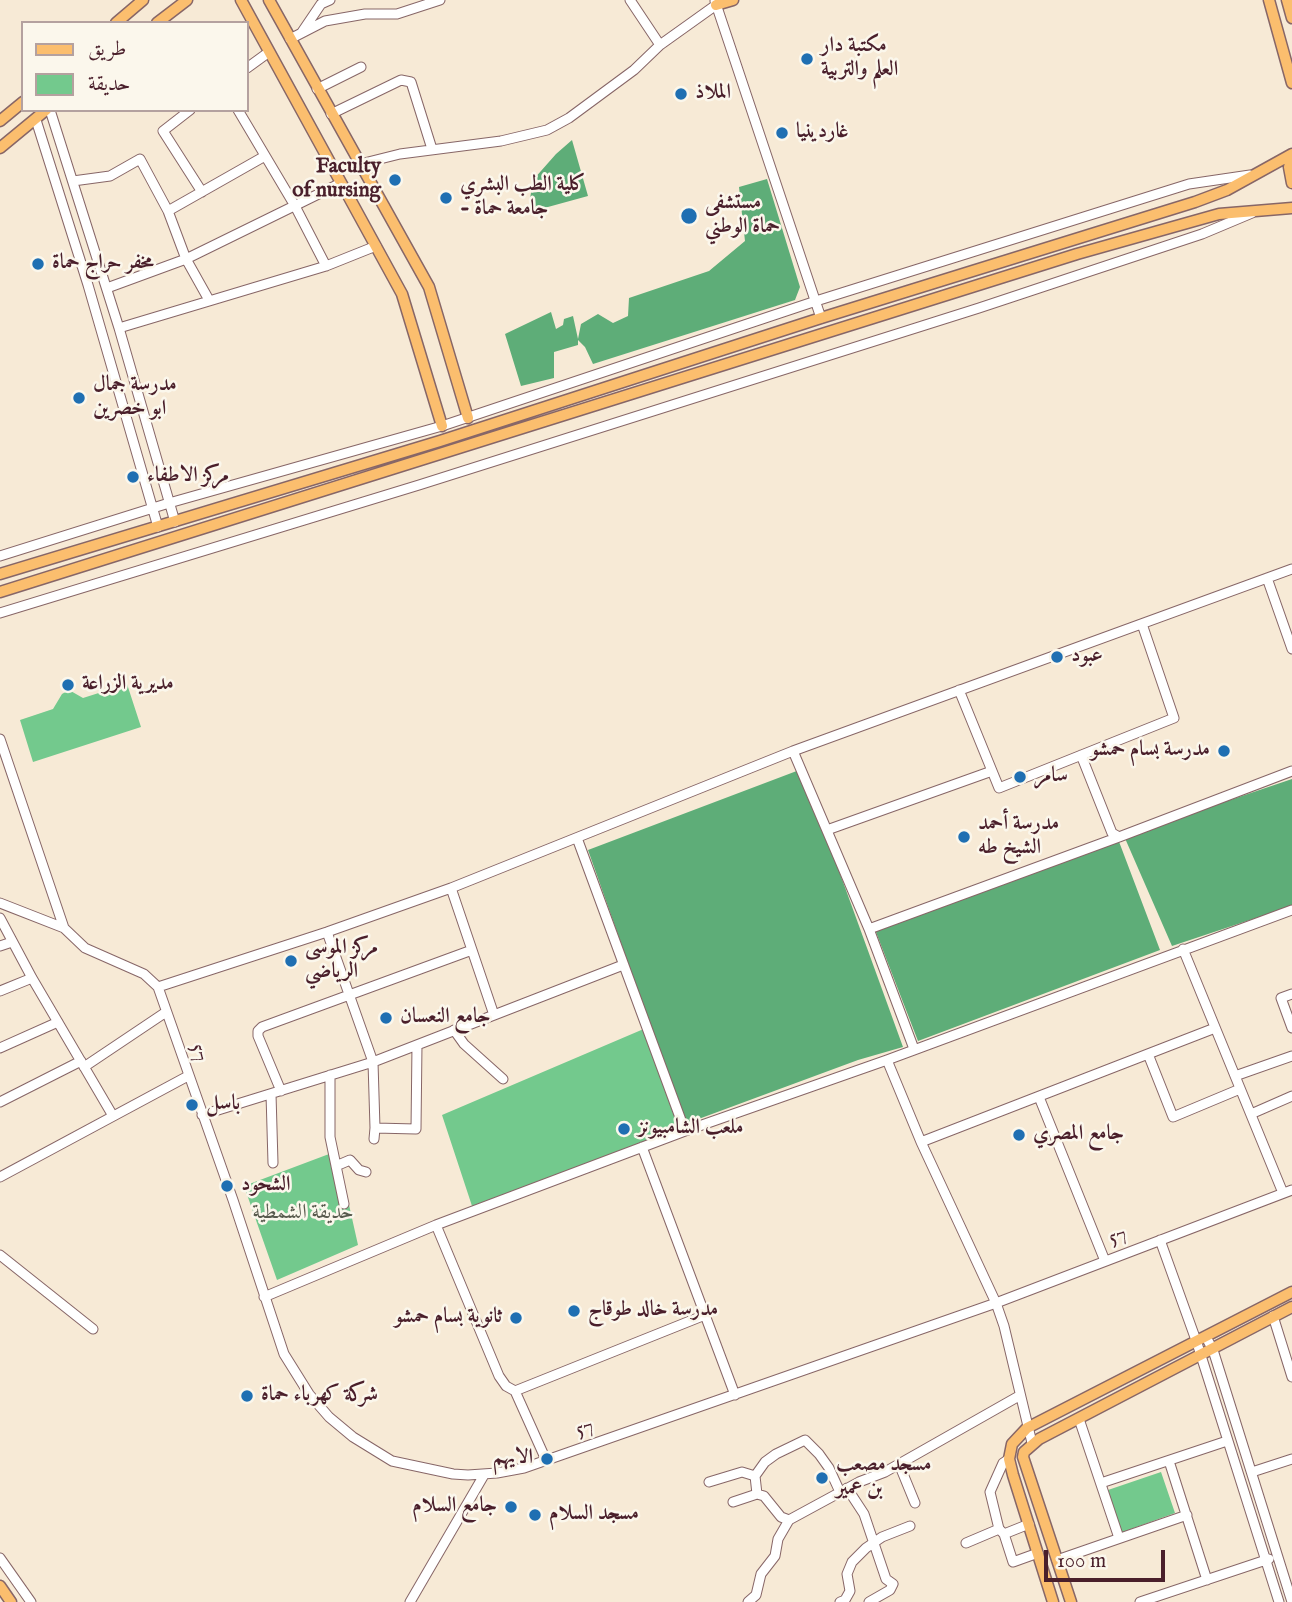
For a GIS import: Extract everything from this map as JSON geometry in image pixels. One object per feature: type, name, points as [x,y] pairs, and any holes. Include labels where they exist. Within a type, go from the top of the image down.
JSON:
[{"type":"main road","points":[[118,21],[143,0]]},
{"type":"main road","points":[[160,21],[187,0]]},
{"type":"main road","points":[[241,0],[402,294],[442,426]]},
{"type":"main road","points":[[268,0],[429,287],[468,418]]},
{"type":"main road","points":[[715,3],[733,0]]},
{"type":"main road","points":[[1269,0],[1292,83]]},
{"type":"main road","points":[[1287,0],[1292,18]]},
{"type":"main road","points":[[0,121],[21,104]]},
{"type":"main road","points":[[0,148],[46,112]]},
{"type":"main road","points":[[0,574],[440,441],[821,318],[1195,202],[1227,190],[1292,155]]},
{"type":"main road","points":[[1292,155],[1289,167],[1292,183]]},
{"type":"main road","points":[[0,592],[1077,254],[1219,214],[1292,208]]},
{"type":"main road","points":[[1053,1602],[1009,1459],[1012,1444],[1027,1429],[1292,1292]]},
{"type":"main road","points":[[1071,1602],[1023,1457],[1024,1452],[1032,1443],[1292,1307]]},
{"type":"main road","points":[[0,1586],[11,1602]]},
{"type":"street","points":[[301,33],[321,4],[330,0]]},
{"type":"street","points":[[290,39],[325,21],[366,14],[397,14],[415,4],[440,0]]},
{"type":"street","points":[[630,0],[660,45]]},
{"type":"street","points":[[360,164],[432,149],[501,141],[547,130],[569,118],[634,70],[660,45],[715,3],[821,318]]},
{"type":"street","points":[[248,67],[270,52]]},
{"type":"street","points":[[317,89],[361,67]]},
{"type":"street","points":[[331,114],[401,80],[411,82],[432,149]]},
{"type":"street","points":[[49,112],[107,288],[175,522]]},
{"type":"street","points":[[187,112],[163,131],[202,192]]},
{"type":"street","points":[[239,112],[295,206],[326,266]]},
{"type":"street","points":[[36,120],[88,285],[158,527]]},
{"type":"street","points":[[169,211],[265,156]]},
{"type":"street","points":[[73,181],[110,176],[139,159],[169,211],[186,259],[209,300]]},
{"type":"street","points":[[0,556],[152,508],[468,418],[816,301],[1189,184],[1255,174]]},
{"type":"street","points":[[107,288],[186,259],[341,183]]},
{"type":"street","points":[[0,613],[419,485],[952,317],[1202,234],[1262,209]]},
{"type":"street","points":[[119,328],[326,266],[376,246]]},
{"type":"street","points":[[0,903],[64,928],[85,948],[144,974],[158,987],[451,888],[793,751],[1292,569]]},
{"type":"street","points":[[1267,578],[1292,649]]},
{"type":"street","points":[[959,690],[999,788],[1174,718],[1142,624]]},
{"type":"street","points":[[0,739],[64,928]]},
{"type":"street","points":[[793,751],[869,929],[914,1049]]},
{"type":"street","points":[[1081,755],[1112,833],[1119,836]]},
{"type":"street","points":[[827,830],[992,771]]},
{"type":"street","points":[[869,929],[1292,771]]},
{"type":"street","points":[[577,838],[685,1131]]},
{"type":"street","points":[[451,888],[494,1015]]},
{"type":"street","points":[[264,1297],[436,1225],[642,1147],[887,1060],[1292,910]]},
{"type":"street","points":[[0,918],[113,1116]]},
{"type":"street","points":[[327,932],[373,1062],[374,1139]]},
{"type":"street","points":[[0,946],[12,942]]},
{"type":"street","points":[[1183,949],[1240,1089],[1287,1191]]},
{"type":"street","points":[[273,1163],[276,1092],[258,1031],[262,1027],[472,950]]},
{"type":"street","points":[[202,1115],[373,1062],[623,965]]},
{"type":"street","points":[[0,991],[32,978]]},
{"type":"street","name":"57","points":[[158,987],[284,1354],[296,1375],[318,1406],[346,1432],[392,1461],[453,1474],[484,1475],[511,1471],[546,1460],[996,1304],[1287,1191]]},
{"type":"street","points":[[1292,994],[1281,998],[1292,1028]]},
{"type":"street","points":[[0,1102],[83,1064],[166,1012]]},
{"type":"street","points":[[0,1048],[58,1021]]},
{"type":"street","points":[[922,1142],[1215,1028]]},
{"type":"street","points":[[454,1030],[464,1044],[503,1079]]},
{"type":"street","points":[[375,1128],[416,1129],[417,1045]]},
{"type":"street","points":[[1148,1054],[1173,1117],[1240,1089]]},
{"type":"street","points":[[1235,1076],[1292,1056]]},
{"type":"street","points":[[887,1060],[996,1304],[1004,1326],[1032,1443]]},
{"type":"street","points":[[330,1075],[330,1137],[344,1204]]},
{"type":"street","points":[[0,1177],[188,1076]]},
{"type":"street","points":[[1039,1097],[1105,1261]]},
{"type":"street","points":[[1251,1114],[1292,1097]]},
{"type":"street","points":[[642,1147],[735,1395]]},
{"type":"street","points":[[337,1166],[350,1160],[359,1170],[366,1172]]},
{"type":"street","points":[[436,1225],[499,1376],[506,1386],[516,1391],[546,1460]]},
{"type":"street","points":[[1160,1240],[1202,1340],[1213,1350],[1291,1598]]},
{"type":"street","points":[[0,1255],[93,1329]]},
{"type":"street","points":[[516,1391],[705,1315]]},
{"type":"street","points":[[1273,1317],[1292,1377]]},
{"type":"street","points":[[1202,1340],[1201,1356],[1279,1602]]},
{"type":"street","points":[[748,1602],[756,1595],[761,1574],[775,1556],[778,1539],[789,1520],[843,1490],[899,1464],[1019,1396]]},
{"type":"street","points":[[1079,1419],[1119,1538]]},
{"type":"street","points":[[757,1494],[755,1476],[765,1462],[809,1438],[843,1490],[864,1514],[886,1579],[893,1584],[890,1590],[869,1602]]},
{"type":"street","points":[[1101,1483],[1227,1441]]},
{"type":"street","points":[[1252,1472],[1292,1458]]},
{"type":"street","points":[[1009,1459],[1003,1463],[990,1492],[1001,1531],[1013,1562],[1038,1553]]},
{"type":"street","points":[[1169,1461],[1207,1580]]},
{"type":"street","points":[[899,1464],[915,1503]]},
{"type":"street","points":[[709,1482],[742,1472],[755,1476]]},
{"type":"street","points":[[410,1602],[484,1475]]},
{"type":"street","points":[[733,1502],[757,1494],[764,1496],[781,1517],[789,1520]]},
{"type":"street","points":[[1057,1560],[1187,1515]]},
{"type":"street","points":[[966,1544],[1029,1524]]},
{"type":"street","points":[[845,1601],[850,1591],[847,1574],[852,1562],[874,1542],[909,1526]]},
{"type":"street","points":[[1140,1602],[1277,1556]]},
{"type":"street","points":[[0,1558],[31,1602]]},
{"type":"green space","points":[[572,140],[588,196],[537,210],[530,199],[533,180]]},
{"type":"green space","points":[[767,179],[800,287],[795,300],[593,364],[585,347],[578,340],[578,345],[554,352],[554,378],[521,386],[505,334],[551,312],[556,329],[563,325],[564,319],[573,316],[578,339],[581,324],[598,314],[613,323],[628,316],[629,298],[709,271],[745,241],[739,187]]},
{"type":"green space","points":[[127,684],[141,727],[33,762],[20,720],[53,709],[62,694],[69,690],[83,698]]},
{"type":"green space","points":[[802,769],[903,1047],[858,1060],[685,1124],[588,850]]},
{"type":"green space","points":[[1292,779],[1292,906],[1172,946],[1124,836]]},
{"type":"green space","points":[[1118,839],[1160,950],[918,1041],[874,927]]},
{"type":"green space","points":[[646,1028],[680,1129],[472,1206],[442,1115]]},
{"type":"green space","name":"حديقة الشمطية","points":[[337,1151],[358,1245],[277,1280],[244,1186]]},
{"type":"green space","points":[[1161,1472],[1175,1513],[1120,1533],[1108,1490]]},
{"type":"place","name":"مكتبة دار العلم والتربية","points":[[807,59]]},
{"type":"place","name":"الملاذ","points":[[681,94]]},
{"type":"place","name":"غاردينيا","points":[[782,133]]},
{"type":"place","name":"Faculty of nursing","points":[[395,180]]},
{"type":"place","name":"كلية الطب البشري - جامعة حماة","points":[[446,198]]},
{"type":"place","name":"مستشفى حماة الوطني","points":[[689,216]]},
{"type":"place","name":"مخفر حراج حماة","points":[[38,264]]},
{"type":"place","name":"مدرسة جمال ابو خصرين","points":[[79,398]]},
{"type":"place","name":"مركز الاطفاء","points":[[133,477]]},
{"type":"place","name":"عبود","points":[[1057,657]]},
{"type":"place","name":"مديرية الزراعة","points":[[68,685]]},
{"type":"place","name":"مدرسة بسام حمشو","points":[[1224,751]]},
{"type":"place","name":"سامر","points":[[1020,777]]},
{"type":"place","name":"مدرسة أحمد الشيخ طه","points":[[964,837]]},
{"type":"place","name":"مركز الموسى الرياضي","points":[[291,961]]},
{"type":"place","name":"جامع النعسان","points":[[386,1018]]},
{"type":"place","name":"باسل","points":[[192,1105]]},
{"type":"place","name":"ملعب الشامبيونز","points":[[624,1129]]},
{"type":"place","name":"جامع المصري","points":[[1019,1135]]},
{"type":"place","name":"الشحود","points":[[227,1186]]},
{"type":"place","name":"مدرسة خالد طوقاج","points":[[574,1311]]},
{"type":"place","name":"ثانوية بسام حمشو","points":[[516,1318]]},
{"type":"place","name":"شركة كهرباء حماة","points":[[247,1396]]},
{"type":"place","name":"الايهم","points":[[547,1459]]},
{"type":"place","name":"مسجد مصعب بن عمير","points":[[822,1478]]},
{"type":"place","name":"جامع السلام","points":[[511,1507]]},
{"type":"place","name":"مسجد السلام","points":[[535,1515]]}]
